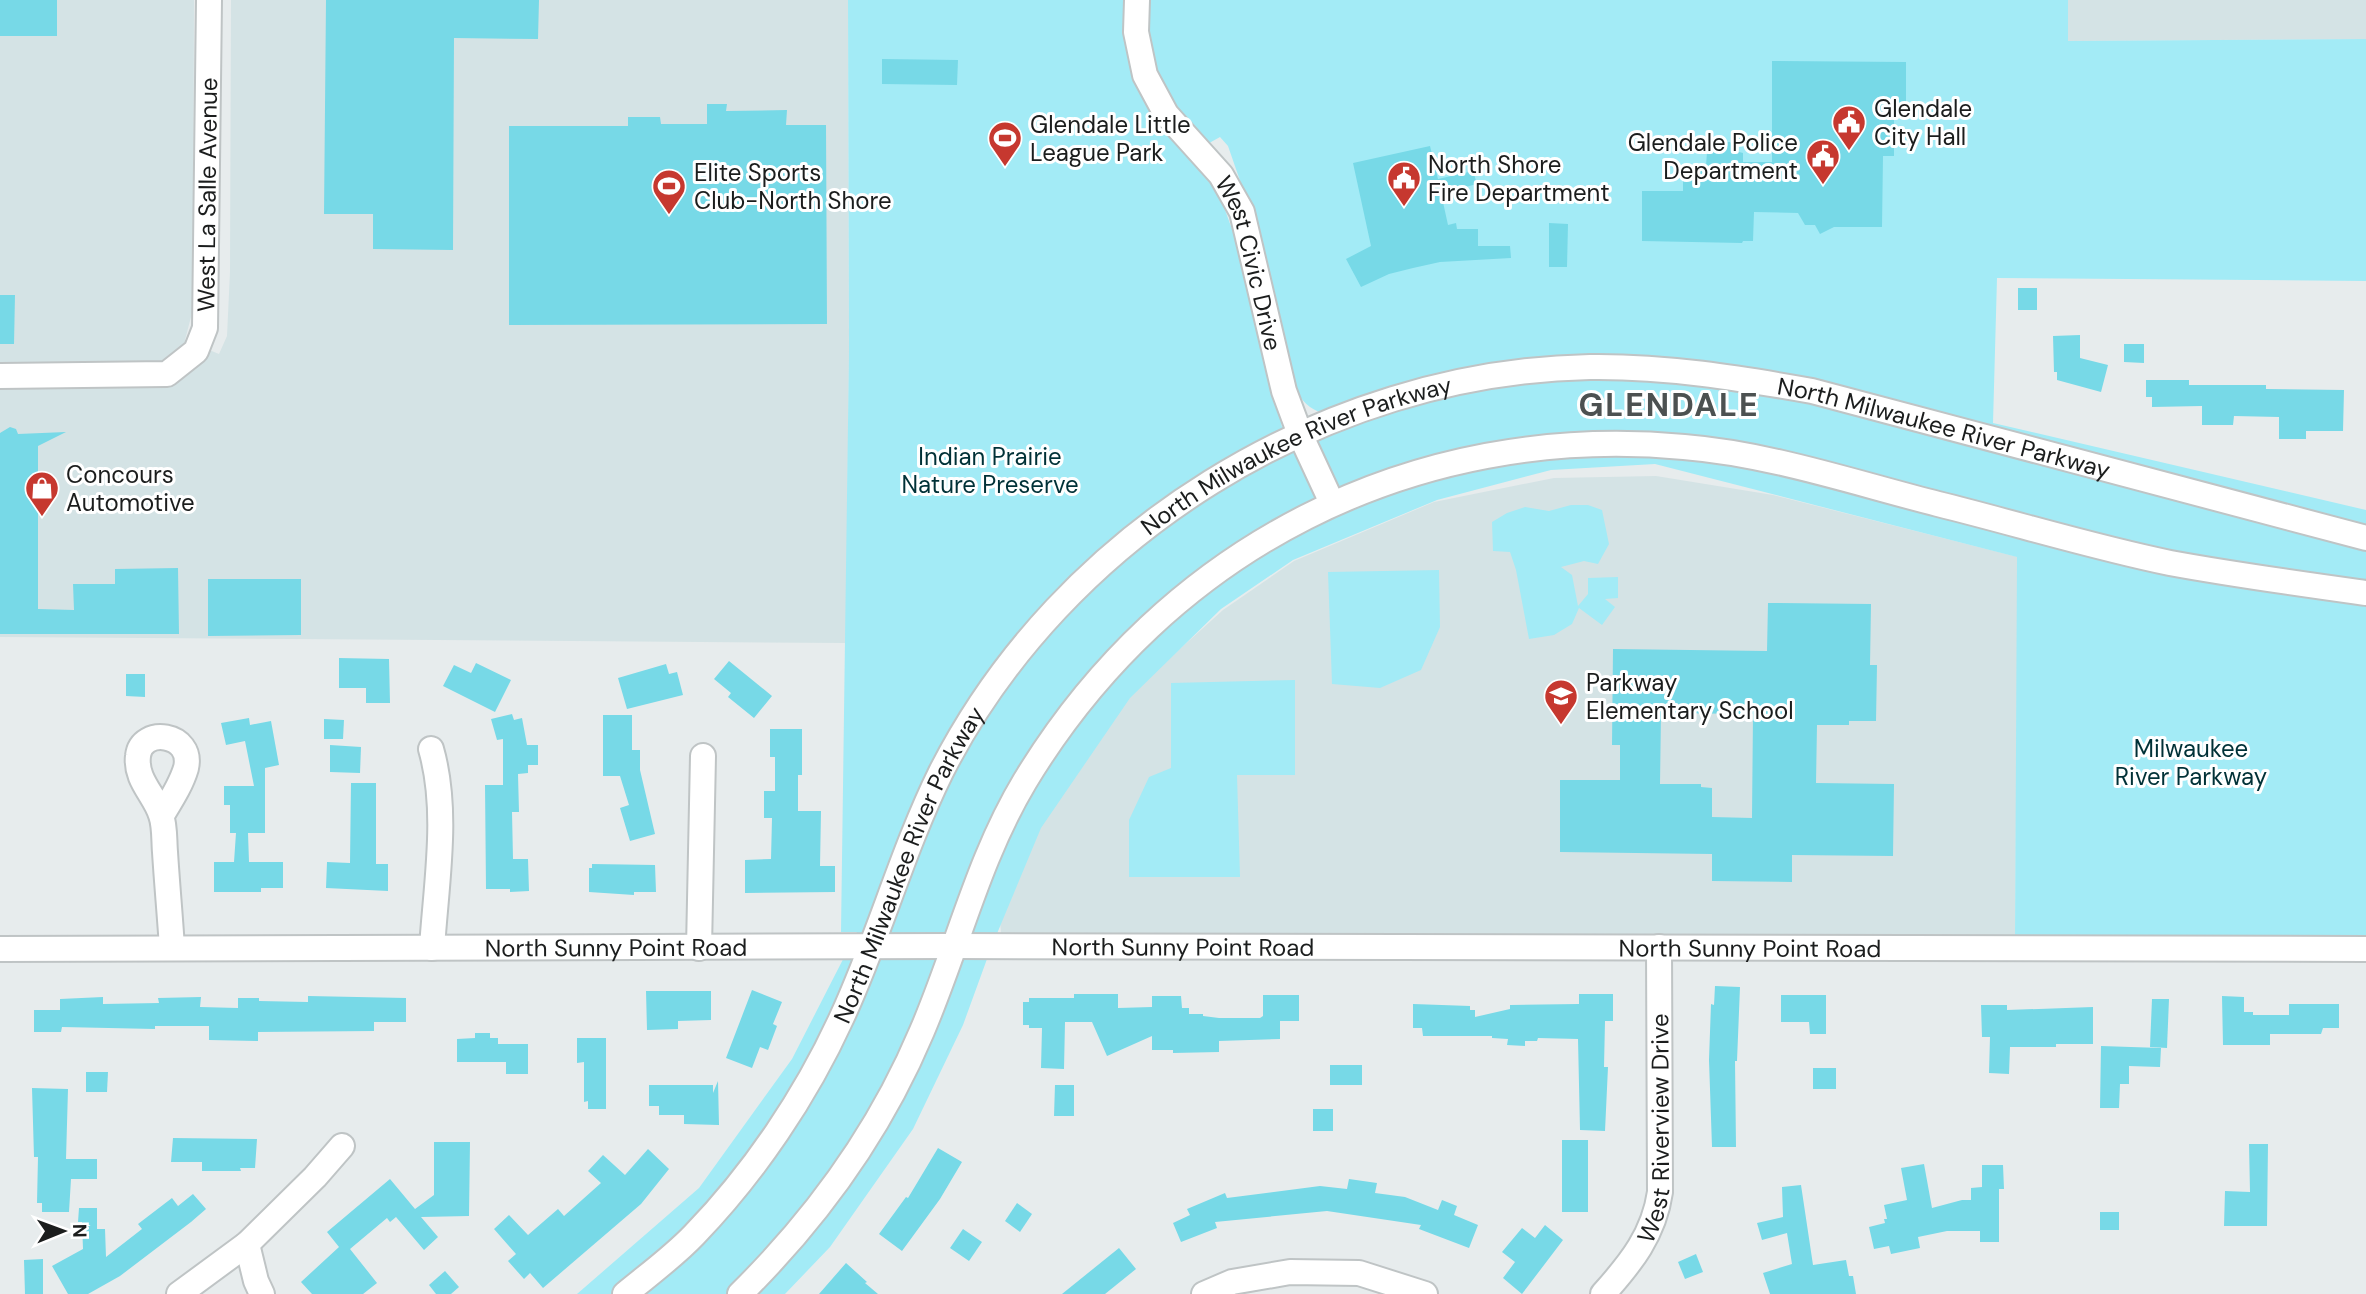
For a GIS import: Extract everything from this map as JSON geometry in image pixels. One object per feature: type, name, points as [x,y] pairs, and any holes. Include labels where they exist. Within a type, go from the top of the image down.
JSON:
[{"type":"street","name":"West La Salle Avenue","points":[[0,376],[167,374],[196,351],[205,328],[209,0]]},
{"type":"street","name":"West Civic Drive","points":[[1137,0],[1136,32],[1146,75],[1166,114],[1221,175],[1242,212],[1284,391],[1300,434],[1332,503]]},
{"type":"street","name":"North Milwaukee River Parkway","points":[[625,1294],[693,1237],[756,1162],[806,1086],[841,1018],[918,823],[943,769],[996,683],[1040,626],[1085,579],[1143,529],[1205,485],[1300,434],[1396,399],[1446,385],[1498,376],[1590,367],[1658,369],[1812,391],[2366,538]]},
{"type":"street","points":[[740,1294],[800,1232],[846,1172],[887,1103],[917,1043],[994,838],[1021,786],[1054,735],[1089,689],[1135,638],[1192,588],[1238,555],[1332,503],[1406,476],[1514,450],[1564,444],[1625,443],[1688,447],[1768,460],[2167,562],[2366,593]]},
{"type":"street","points":[[431,748],[438,773],[441,802],[432,948]]},
{"type":"street","points":[[699,948],[703,756]]},
{"type":"street","points":[[162,815],[172,948]]},
{"type":"street","name":"North Sunny Point Road","points":[[0,949],[954,946],[2366,949]]},
{"type":"street","name":"West Riverview Drive","points":[[1603,1294],[1648,1236],[1656,1216],[1660,1192],[1659,947]]},
{"type":"street","points":[[178,1294],[247,1244],[315,1177],[342,1146]]},
{"type":"street","points":[[247,1244],[262,1294]]},
{"type":"street","points":[[1205,1294],[1232,1282],[1290,1272],[1359,1273],[1425,1294]]},
{"type":"shaded area","points":[[0,0],[194,0],[193,294],[192,313],[185,340],[219,354],[227,336],[230,272],[231,0],[848,0],[846,643],[0,637]]},
{"type":"shaded area","points":[[2068,0],[2366,0],[2366,39],[2067,41]]},
{"type":"shaded area","name":"Parkway Elementary School","points":[[1656,476],[1773,495],[2018,557],[2015,940],[1001,933],[1000,921],[1038,828],[1129,695],[1223,610],[1294,561],[1434,502],[1554,478]]},
{"type":"green space","points":[[848,0],[2068,0],[2068,41],[2366,39],[2366,281],[1997,278],[1993,423],[2366,510],[2366,944],[2015,940],[2017,557],[1655,464],[1551,470],[1437,500],[1293,560],[1221,609],[1130,698],[1041,828],[991,948],[963,1025],[913,1129],[830,1247],[785,1294],[577,1294],[699,1188],[792,1059],[857,932],[841,932],[849,350]],"holes":[[[1220,137],[1228,146],[1262,244],[1292,385],[1306,404],[1319,412],[1282,427],[1243,260],[1219,193],[1186,156]]]},
{"type":"green space","points":[[1571,505],[1588,505],[1602,510],[1609,544],[1598,564],[1584,561],[1561,567],[1572,575],[1578,606],[1588,594],[1588,578],[1618,577],[1618,598],[1605,599],[1615,607],[1602,625],[1579,608],[1572,624],[1554,635],[1529,639],[1516,570],[1510,552],[1493,551],[1492,522],[1525,507],[1549,511]]},
{"type":"green space","points":[[1439,570],[1440,627],[1421,670],[1380,688],[1332,684],[1328,572]]},
{"type":"green space","points":[[1295,680],[1295,775],[1237,775],[1240,877],[1129,877],[1129,820],[1149,777],[1171,768],[1171,683]]},
{"type":"building","points":[[0,0],[57,0],[57,36],[0,36]]},
{"type":"building","points":[[326,0],[539,0],[538,39],[454,38],[453,250],[373,249],[373,214],[324,214]]},
{"type":"building","points":[[882,59],[958,60],[957,85],[882,84]]},
{"type":"building","name":"Glendale City Hall","points":[[1772,61],[1906,62],[1906,118],[1894,118],[1894,156],[1883,156],[1882,227],[1834,227],[1820,234],[1815,225],[1805,225],[1798,213],[1754,212],[1753,241],[1642,241],[1642,191],[1683,191],[1683,165],[1706,166],[1707,152],[1711,152],[1720,142],[1730,142],[1743,153],[1743,162],[1772,162]]},
{"type":"building","points":[[707,104],[727,104],[726,111],[787,110],[786,125],[826,125],[827,324],[509,325],[509,126],[628,126],[628,117],[660,117],[661,124],[707,124]]},
{"type":"building","name":"North Shore Fire Department","points":[[1430,146],[1438,179],[1473,171],[1477,184],[1441,193],[1448,225],[1456,223],[1457,229],[1478,229],[1478,246],[1510,246],[1511,258],[1440,262],[1389,274],[1361,287],[1346,259],[1371,246],[1353,163]]},
{"type":"building","points":[[1549,223],[1568,224],[1567,267],[1549,267]]},
{"type":"building","points":[[2018,288],[2037,288],[2037,310],[2018,310]]},
{"type":"building","points":[[0,295],[15,295],[14,344],[0,344]]},
{"type":"building","points":[[2080,335],[2080,358],[2108,365],[2101,392],[2057,380],[2057,372],[2054,372],[2053,336]]},
{"type":"building","points":[[2124,344],[2144,344],[2144,363],[2124,362]]},
{"type":"building","points":[[2146,380],[2189,380],[2189,385],[2266,385],[2266,389],[2344,390],[2343,431],[2306,431],[2306,439],[2279,439],[2279,417],[2234,416],[2233,425],[2202,425],[2202,406],[2152,407],[2152,397],[2146,397]]},
{"type":"building","points":[[10,427],[16,429],[18,434],[66,432],[38,446],[38,609],[74,610],[73,584],[115,584],[115,569],[178,568],[179,634],[0,634],[0,433]]},
{"type":"building","points":[[208,579],[301,579],[301,635],[208,636]]},
{"type":"building","points":[[1768,603],[1871,604],[1870,665],[1877,665],[1876,721],[1849,721],[1849,725],[1817,725],[1816,783],[1894,784],[1893,856],[1792,855],[1792,882],[1712,881],[1712,854],[1560,852],[1560,780],[1620,780],[1620,745],[1612,745],[1613,649],[1767,651]],"holes":[[[1661,713],[1753,714],[1752,818],[1712,817],[1712,788],[1701,787],[1701,784],[1660,784]]]},
{"type":"building","points":[[339,658],[389,659],[390,703],[366,703],[366,688],[339,688]]},
{"type":"building","points":[[729,661],[772,696],[754,718],[728,697],[731,693],[714,679]]},
{"type":"building","points":[[476,663],[511,680],[495,712],[443,686],[454,665],[471,673]]},
{"type":"building","points":[[666,664],[669,674],[677,672],[683,695],[627,709],[618,678]]},
{"type":"building","points":[[126,674],[145,674],[145,697],[126,696]]},
{"type":"building","points":[[512,714],[514,720],[522,718],[527,745],[538,745],[538,765],[528,765],[528,773],[518,774],[519,812],[512,812],[513,859],[528,859],[529,891],[510,892],[510,889],[486,889],[485,785],[503,785],[503,739],[497,740],[491,719]]},
{"type":"building","points":[[603,715],[632,715],[632,750],[640,750],[640,770],[655,834],[630,841],[620,808],[629,805],[620,776],[603,776]]},
{"type":"building","points":[[249,718],[250,725],[271,721],[279,765],[265,768],[265,833],[248,833],[249,862],[283,862],[283,888],[261,888],[261,892],[214,892],[214,862],[234,862],[236,833],[230,833],[230,805],[224,805],[224,786],[254,786],[245,741],[226,745],[221,723]]},
{"type":"building","points":[[324,719],[344,720],[343,739],[324,739]]},
{"type":"building","points":[[770,729],[802,729],[802,775],[798,775],[798,811],[821,811],[820,866],[835,866],[835,892],[745,893],[745,860],[771,859],[772,818],[764,818],[764,791],[775,791],[775,757],[770,757]]},
{"type":"building","points":[[330,745],[361,747],[360,773],[330,772]]},
{"type":"building","points":[[351,783],[376,783],[376,864],[388,864],[388,891],[326,888],[327,862],[350,863]]},
{"type":"building","points":[[592,864],[655,865],[656,892],[634,892],[634,895],[589,892],[589,868],[592,868]]},
{"type":"building","points":[[1715,986],[1740,987],[1735,1061],[1736,1147],[1712,1147],[1709,1060],[1711,1004],[1714,1005]]},
{"type":"building","points":[[752,990],[782,1002],[773,1024],[777,1026],[768,1050],[760,1047],[752,1068],[726,1058]]},
{"type":"building","points":[[646,991],[711,991],[711,1020],[678,1021],[678,1029],[647,1030]]},
{"type":"building","points":[[1074,994],[1118,994],[1118,1008],[1152,1007],[1152,996],[1181,996],[1182,1008],[1189,1008],[1189,1014],[1219,1018],[1260,1018],[1263,1016],[1263,995],[1299,995],[1299,1021],[1280,1021],[1280,1039],[1219,1041],[1219,1052],[1173,1053],[1173,1050],[1152,1050],[1152,1036],[1107,1056],[1092,1022],[1065,1022],[1064,1069],[1041,1068],[1042,1028],[1023,1025],[1023,1002],[1029,1002],[1029,998],[1074,998]]},
{"type":"building","points":[[1579,994],[1613,994],[1613,1021],[1605,1021],[1604,1067],[1608,1067],[1605,1131],[1580,1130],[1578,1039],[1538,1038],[1537,1041],[1525,1041],[1525,1046],[1507,1045],[1508,1039],[1492,1036],[1423,1036],[1422,1028],[1413,1028],[1413,1004],[1470,1006],[1470,1010],[1475,1010],[1475,1017],[1510,1009],[1510,1005],[1579,1004]]},
{"type":"building","points":[[1781,995],[1826,995],[1826,1034],[1810,1034],[1809,1022],[1781,1022]]},
{"type":"building","points":[[308,996],[406,998],[406,1022],[374,1022],[374,1031],[258,1032],[258,1041],[209,1040],[209,1026],[155,1026],[155,1029],[62,1027],[61,1032],[34,1032],[34,1010],[60,1010],[60,999],[103,997],[103,1004],[159,1003],[158,998],[201,997],[200,1007],[238,1008],[238,998],[308,1002]]},
{"type":"building","points":[[2222,996],[2244,997],[2244,1012],[2253,1012],[2253,1015],[2289,1015],[2289,1004],[2339,1004],[2339,1028],[2323,1028],[2321,1034],[2270,1034],[2270,1045],[2223,1045]]},
{"type":"building","points":[[2152,999],[2169,999],[2167,1048],[2150,1047]]},
{"type":"building","points":[[1981,1005],[2007,1005],[2007,1010],[2093,1007],[2093,1044],[2010,1047],[2009,1074],[1989,1073],[1990,1037],[1982,1037]]},
{"type":"building","points":[[475,1033],[490,1033],[490,1038],[498,1038],[498,1044],[528,1044],[528,1074],[506,1074],[506,1062],[457,1062],[457,1039],[475,1038]]},
{"type":"building","points":[[577,1038],[606,1038],[606,1109],[588,1109],[588,1101],[584,1102],[584,1062],[577,1063]]},
{"type":"building","points":[[2101,1046],[2161,1048],[2160,1067],[2129,1066],[2129,1084],[2120,1084],[2119,1108],[2100,1108]]},
{"type":"building","points":[[1330,1065],[1362,1065],[1362,1085],[1330,1085]]},
{"type":"building","points":[[1813,1068],[1836,1068],[1836,1089],[1813,1089]]},
{"type":"building","points":[[86,1072],[108,1072],[107,1092],[86,1092]]},
{"type":"building","points":[[718,1081],[719,1125],[684,1124],[684,1115],[659,1115],[659,1106],[649,1106],[649,1085],[713,1085],[713,1093]]},
{"type":"building","points":[[1055,1085],[1074,1085],[1074,1116],[1054,1116]]},
{"type":"building","points":[[32,1088],[68,1089],[66,1159],[97,1159],[97,1179],[71,1179],[69,1212],[42,1212],[42,1203],[37,1203],[38,1157],[34,1157]]},
{"type":"building","points":[[1313,1109],[1333,1109],[1333,1131],[1313,1131]]},
{"type":"building","points":[[173,1138],[257,1139],[255,1168],[240,1168],[241,1171],[202,1171],[202,1162],[171,1162]]},
{"type":"building","points":[[1562,1140],[1588,1140],[1588,1212],[1562,1212]]},
{"type":"building","points":[[434,1142],[470,1142],[469,1216],[421,1217],[438,1237],[424,1250],[396,1217],[390,1222],[387,1218],[350,1249],[377,1283],[363,1294],[312,1294],[301,1282],[339,1247],[327,1232],[390,1179],[415,1209],[434,1195]]},
{"type":"building","points":[[2249,1144],[2268,1144],[2267,1226],[2224,1226],[2225,1191],[2250,1192]]},
{"type":"building","points":[[938,1148],[962,1162],[940,1199],[902,1251],[879,1234],[906,1197],[908,1198]]},
{"type":"building","points":[[648,1149],[669,1169],[641,1204],[543,1288],[530,1273],[524,1279],[508,1261],[516,1254],[494,1229],[509,1215],[528,1235],[558,1209],[564,1216],[601,1183],[588,1171],[603,1155],[625,1175]]},
{"type":"building","points":[[1924,1164],[1932,1208],[1971,1200],[1971,1188],[1982,1187],[1982,1165],[2003,1165],[2004,1189],[1999,1189],[1999,1242],[1980,1242],[1980,1231],[1947,1231],[1918,1237],[1920,1248],[1891,1254],[1889,1246],[1874,1249],[1869,1227],[1885,1223],[1884,1219],[1887,1219],[1884,1205],[1907,1200],[1901,1168]]},
{"type":"building","points":[[1349,1179],[1377,1183],[1375,1193],[1405,1197],[1438,1210],[1442,1200],[1457,1206],[1454,1215],[1478,1225],[1469,1248],[1419,1229],[1421,1225],[1327,1211],[1215,1222],[1217,1228],[1181,1242],[1173,1223],[1190,1215],[1187,1209],[1225,1193],[1227,1198],[1320,1186],[1347,1189]]},
{"type":"building","points":[[1801,1185],[1813,1265],[1846,1260],[1849,1276],[1853,1276],[1856,1294],[1770,1294],[1763,1273],[1792,1264],[1787,1233],[1762,1240],[1757,1223],[1783,1217],[1782,1187]]},
{"type":"building","points":[[193,1194],[206,1209],[191,1222],[120,1276],[88,1294],[68,1294],[52,1266],[83,1249],[82,1222],[78,1222],[79,1208],[97,1208],[97,1229],[105,1229],[106,1257],[142,1229],[138,1224],[172,1198],[178,1206]]},
{"type":"building","points":[[1017,1203],[1032,1214],[1020,1232],[1005,1221]]},
{"type":"building","points":[[2100,1212],[2119,1212],[2119,1230],[2100,1230]]},
{"type":"building","points":[[1545,1225],[1563,1240],[1522,1294],[1503,1278],[1515,1262],[1502,1252],[1522,1228],[1535,1238]]},
{"type":"building","points":[[963,1229],[982,1242],[969,1261],[950,1248]]},
{"type":"building","points":[[1119,1248],[1136,1269],[1105,1294],[1062,1294]]},
{"type":"building","points":[[1696,1254],[1703,1272],[1685,1279],[1678,1262]]},
{"type":"building","points":[[43,1259],[43,1294],[25,1294],[24,1260]]},
{"type":"building","points":[[846,1263],[867,1282],[865,1283],[878,1294],[819,1294]]},
{"type":"building","points":[[445,1271],[459,1287],[451,1294],[436,1294],[429,1285]]},
{"type":"place","name":"Glendale City Hall","points":[[1849,152]]},
{"type":"place","name":"Glendale Little League Park","points":[[1005,168]]},
{"type":"place","name":"Glendale Police Department","points":[[1823,186]]},
{"type":"place","name":"North Shore Fire Department","points":[[1404,208]]},
{"type":"place","name":"Elite Sports Club-North Shore","points":[[669,216]]},
{"type":"place","name":"Concours Automotive","points":[[42,518]]},
{"type":"place","name":"Parkway Elementary School","points":[[1561,726]]},
{"type":"district","name":"GLENDALE","points":[[1669,405]]},
{"type":"park label","name":"Indian Prairie Nature Preserve","points":[[990,470]]},
{"type":"park label","name":"Milwaukee River Parkway","points":[[2191,762]]}]
